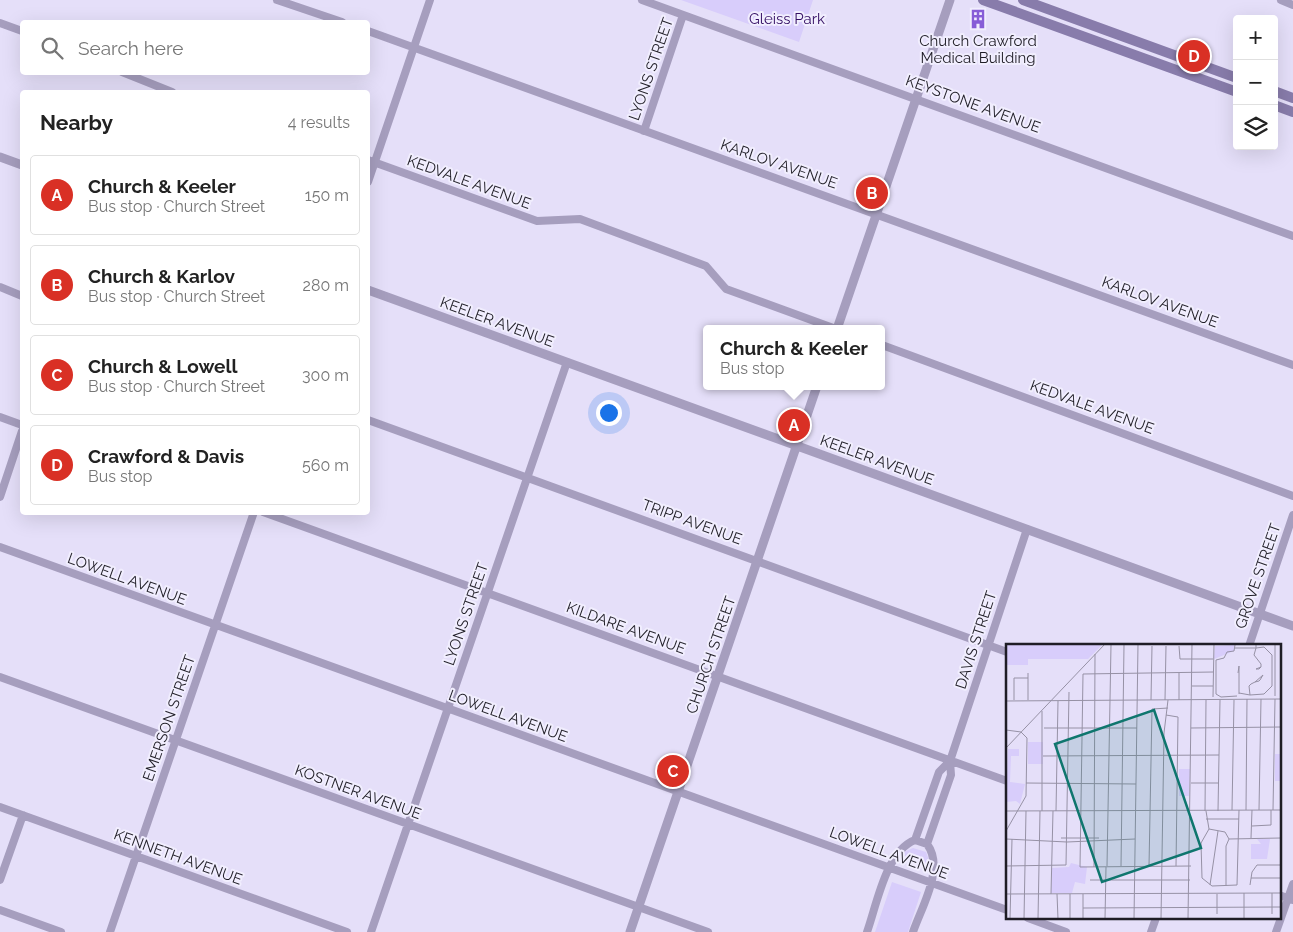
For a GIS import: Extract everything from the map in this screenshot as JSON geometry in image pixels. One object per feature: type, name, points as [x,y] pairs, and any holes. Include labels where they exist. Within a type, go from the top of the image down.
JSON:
[{"type":"main road","points":[[983,0],[1233,91]]},
{"type":"main road","points":[[1023,0],[1233,76]]},
{"type":"main road","points":[[1278,92],[1293,98]]},
{"type":"main road","points":[[1278,106],[1293,112]]},
{"type":"street","points":[[277,0],[336,20]]},
{"type":"street","points":[[371,162],[430,0]]},
{"type":"street","name":"KEYSTONE AVENUE","points":[[642,0],[1293,236]]},
{"type":"street","points":[[838,325],[950,0]]},
{"type":"street","points":[[1281,0],[1293,5]]},
{"type":"street","name":"LYONS STREET","points":[[644,131],[684,15]]},
{"type":"street","points":[[0,23],[20,30]]},
{"type":"street","name":"KARLOV AVENUE","points":[[370,32],[1293,365]]},
{"type":"street","points":[[1185,73],[1190,60]]},
{"type":"street","points":[[130,75],[167,90]]},
{"type":"street","points":[[0,157],[20,165]]},
{"type":"street","name":"KEDVALE AVENUE","points":[[371,162],[537,221],[580,219],[706,266],[726,289],[826,325]]},
{"type":"street","points":[[0,288],[20,295]]},
{"type":"street","name":"KEELER AVENUE","points":[[370,291],[1293,626]]},
{"type":"street","name":"KEDVALE AVENUE","points":[[885,346],[1293,496]]},
{"type":"street","name":"LYONS STREET","points":[[371,932],[567,362]]},
{"type":"street","name":"CHURCH STREET","points":[[630,932],[816,390]]},
{"type":"street","points":[[0,417],[20,424]]},
{"type":"street","name":"TRIPP AVENUE","points":[[370,421],[1006,652]]},
{"type":"street","points":[[0,497],[20,437]]},
{"type":"street","name":"EMERSON STREET","points":[[110,932],[253,515]]},
{"type":"street","name":"KILDARE AVENUE","points":[[271,515],[1006,781]]},
{"type":"street","name":"GROVE STREET","points":[[1249,644],[1293,515]]},
{"type":"street","name":"DAVIS STREET","points":[[926,844],[951,775],[950,761],[1028,529]]},
{"type":"street","name":"LOWELL AVENUE","points":[[0,548],[1006,910]]},
{"type":"street","name":"KOSTNER AVENUE","points":[[0,677],[708,932]]},
{"type":"street","name":"DAVIS STREET","points":[[915,840],[939,772],[950,761]]},
{"type":"street","name":"KENNETH AVENUE","points":[[0,807],[347,932]]},
{"type":"street","points":[[0,880],[23,815]]},
{"type":"street","points":[[867,932],[889,868],[899,850],[915,840],[926,844],[935,860],[930,883],[913,932]]},
{"type":"street","points":[[1276,932],[1290,899],[1293,884]]},
{"type":"street","points":[[0,910],[61,932]]},
{"type":"street","points":[[1033,920],[1066,932]]},
{"type":"street","points":[[1151,932],[1155,920]]},
{"type":"green space","name":"Gleiss Park","points":[[681,0],[813,0],[799,42]]},
{"type":"green space","points":[[913,848],[926,852],[930,863],[929,869],[900,858],[904,852]]},
{"type":"green space","points":[[892,882],[921,892],[908,932],[875,932]]},
{"type":"place","name":"Church Crawford Medical Building","points":[[978,19]]},
{"type":"place","name":"Crawford & Davis","points":[[1194,56]]},
{"type":"place","name":"Church & Karlov","points":[[872,193]]},
{"type":"place","name":"Church & Keeler","points":[[794,425]]},
{"type":"place","name":"Church & Lowell","points":[[673,771]]}]
